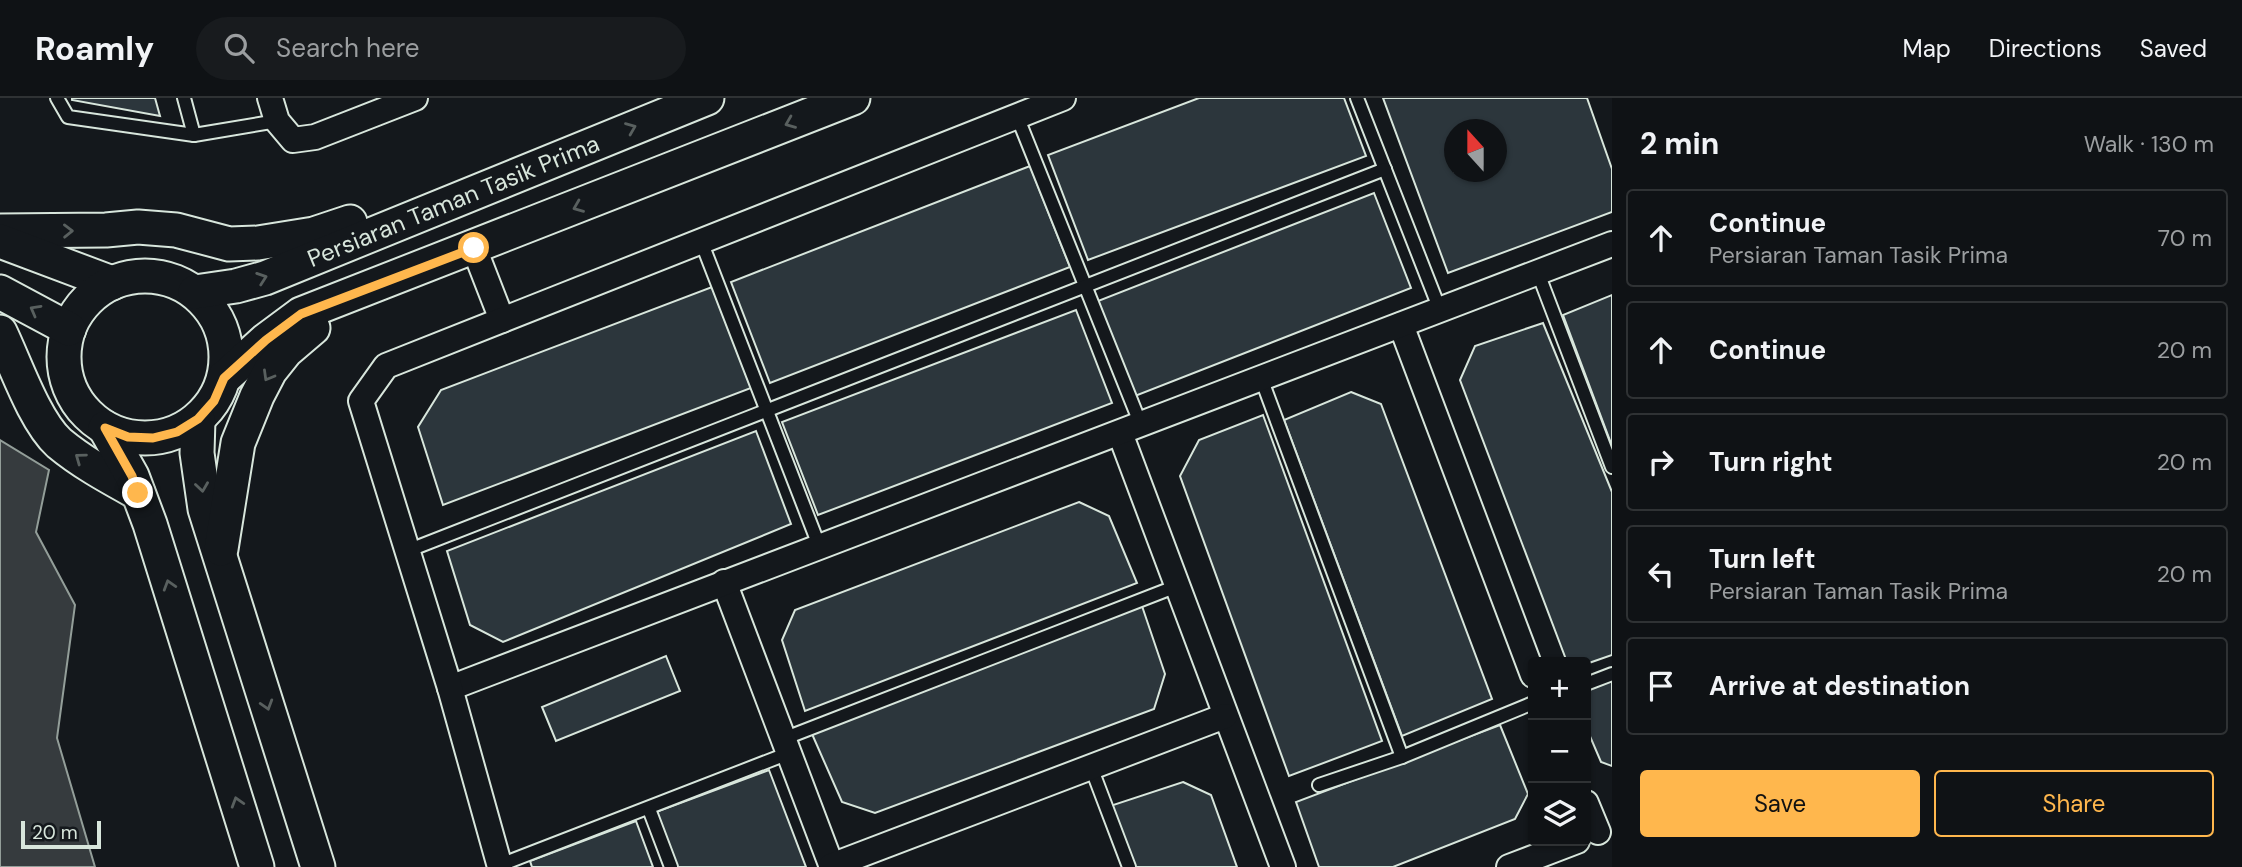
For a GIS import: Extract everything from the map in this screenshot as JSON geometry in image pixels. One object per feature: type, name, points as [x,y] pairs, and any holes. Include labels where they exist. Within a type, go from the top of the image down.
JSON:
[{"type":"main road","name":"Persiaran Taman Tasik Prima","points":[[195,292],[236,286],[265,278],[707,98]]},
{"type":"main road","name":"Persiaran Taman Tasik Prima","points":[[224,378],[266,340],[301,314],[853,98]]},
{"type":"main road","points":[[0,231],[138,227],[176,230],[229,244],[258,243],[314,234],[407,202],[495,183]]},
{"type":"main road","points":[[0,241],[112,283]]},
{"type":"main road","points":[[155,276],[176,282],[195,292],[209,306],[219,322],[227,359],[224,378],[214,401],[198,419],[177,432],[153,438],[128,437],[105,428],[87,414],[73,396],[66,374],[64,351],[69,329],[79,310],[94,294],[112,283],[133,277],[155,276]]},
{"type":"main road","points":[[220,556],[238,443],[270,371],[286,351],[306,333],[400,277]]},
{"type":"main road","points":[[0,292],[69,329]]},
{"type":"main road","points":[[0,332],[41,420],[58,442],[102,474],[138,493]]},
{"type":"main road","points":[[198,419],[197,453],[205,509],[318,867]]},
{"type":"main road","points":[[105,428],[132,476],[150,524],[257,867]]},
{"type":"street","points":[[274,109],[293,140],[315,136],[415,98]]},
{"type":"street","points":[[500,866],[450,688],[361,401],[386,366],[1063,98]]},
{"type":"street","points":[[450,688],[1612,244]]},
{"type":"street","points":[[474,248],[502,320]]},
{"type":"street","points":[[1401,325],[1528,663]]},
{"type":"street","points":[[1130,429],[1177,586],[1283,867]]},
{"type":"street","points":[[724,582],[831,867],[1225,716]]},
{"type":"street","points":[[1509,867],[1593,834]]},
{"type":"lane","points":[[57,98],[68,117],[194,135],[274,109]]},
{"type":"lane","points":[[184,98],[194,135]]},
{"type":"lane","points":[[1357,98],[1440,310]]},
{"type":"lane","points":[[1017,116],[1084,287],[1130,429]]},
{"type":"lane","points":[[407,551],[1385,169]]},
{"type":"lane","points":[[701,241],[820,548]]},
{"type":"lane","points":[[1538,272],[1612,467]]},
{"type":"lane","points":[[1261,378],[1402,757]]},
{"type":"lane","points":[[500,866],[649,808],[786,746],[1177,586]]},
{"type":"lane","points":[[1591,682],[1612,674]]},
{"type":"lane","points":[[1319,785],[1402,757],[1528,706]]},
{"type":"lane","points":[[1091,767],[1129,867]]},
{"type":"lane","points":[[649,808],[671,867]]},
{"type":"shaded area","points":[[0,440],[49,470],[36,532],[75,605],[57,738],[95,867],[0,867]]},
{"type":"building","points":[[155,98],[160,116],[72,100]]},
{"type":"building","points":[[1199,98],[1344,98],[1366,156],[1088,260],[1048,155]]},
{"type":"building","points":[[1383,98],[1587,98],[1612,169],[1612,212],[1448,273]]},
{"type":"building","points":[[1030,166],[1070,267],[770,383],[731,282]]},
{"type":"building","points":[[1374,193],[1411,288],[1135,396],[1098,301]]},
{"type":"building","points":[[712,287],[751,388],[443,505],[418,427],[441,390]]},
{"type":"building","points":[[1612,295],[1612,446],[1563,315]]},
{"type":"building","points":[[1076,310],[1112,403],[818,515],[782,422]]},
{"type":"building","points":[[1543,323],[1612,492],[1612,655],[1591,662],[1591,657],[1565,657],[1460,380],[1475,346]]},
{"type":"building","points":[[1351,392],[1381,404],[1492,699],[1402,736],[1284,420]]},
{"type":"building","points":[[1263,415],[1382,741],[1289,776],[1180,476],[1199,440]]},
{"type":"building","points":[[756,431],[791,524],[503,642],[470,625],[447,551]]},
{"type":"building","points":[[1079,502],[1109,516],[1137,583],[805,711],[782,640],[795,610]]},
{"type":"building","points":[[1142,606],[1165,674],[1154,709],[875,813],[842,802],[812,734]]},
{"type":"building","points":[[666,656],[680,691],[556,741],[542,707]]},
{"type":"building","points":[[1612,679],[1612,766],[1601,762],[1591,739],[1591,686]]},
{"type":"building","points":[[1500,725],[1528,794],[1515,819],[1393,867],[1319,867],[1296,802]]},
{"type":"building","points":[[769,770],[806,867],[677,867],[656,812]]},
{"type":"building","points":[[1183,782],[1211,795],[1237,867],[1133,867],[1110,806]]},
{"type":"building","points":[[636,821],[653,867],[532,867],[530,861]]},
{"type":"route","points":[[138,493],[132,476],[105,428],[128,437],[153,438],[177,432],[198,419],[214,401],[224,378],[266,340],[301,314],[474,248]]}]
